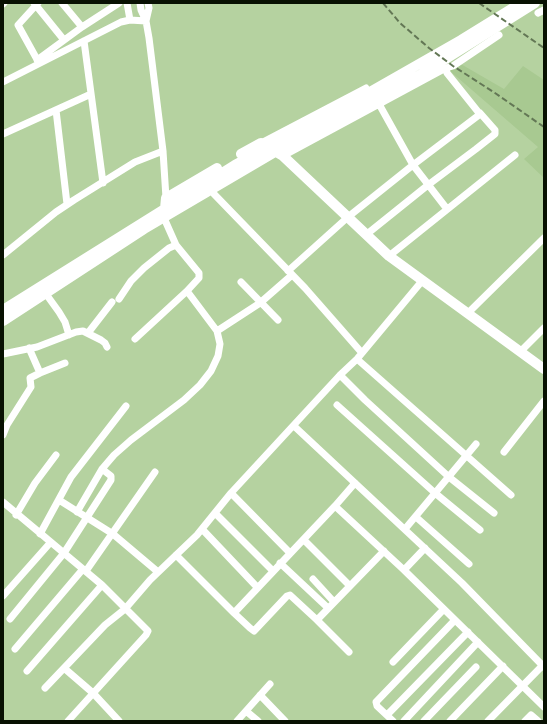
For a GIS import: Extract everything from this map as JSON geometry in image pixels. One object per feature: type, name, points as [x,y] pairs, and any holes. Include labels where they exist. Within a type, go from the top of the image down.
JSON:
[{"type":"main road","points":[[3,310],[166,210],[235,165],[354,101],[461,40],[522,3]]},
{"type":"main road","points":[[166,210],[420,75],[535,3]]},
{"type":"main road","points":[[3,321],[144,229],[166,210],[261,143],[283,156],[389,256],[544,369]]},
{"type":"main road","points":[[166,210],[184,213],[273,160],[283,156]]},
{"type":"street","points":[[62,3],[82,27]]},
{"type":"street","points":[[38,62],[64,40],[119,3]]},
{"type":"street","points":[[127,3],[130,20]]},
{"type":"street","points":[[135,339],[187,291],[197,281],[199,276],[176,245],[166,210],[163,151],[146,21],[141,10],[140,3]]},
{"type":"street","points":[[146,21],[149,8],[148,3]]},
{"type":"street","points":[[38,62],[18,24],[36,4],[64,40]]},
{"type":"street","points":[[3,82],[38,62],[121,22],[130,20],[146,21]]},
{"type":"street","points":[[283,156],[446,68],[453,66],[499,35]]},
{"type":"street","points":[[84,41],[103,183]]},
{"type":"street","points":[[367,234],[495,134],[495,130],[447,73],[446,68]]},
{"type":"street","points":[[261,143],[366,88]]},
{"type":"street","points":[[3,134],[91,94]]},
{"type":"street","points":[[379,104],[412,165],[447,209]]},
{"type":"street","points":[[56,110],[67,204]]},
{"type":"street","points":[[217,331],[260,303],[348,216],[412,165],[472,121],[480,113]]},
{"type":"street","points":[[3,255],[67,204],[135,162],[163,151]]},
{"type":"street","points":[[389,256],[515,155]]},
{"type":"street","points":[[214,194],[305,288],[362,353]]},
{"type":"street","points":[[468,313],[544,238]]},
{"type":"street","points":[[119,299],[131,281],[144,268],[176,245]]},
{"type":"street","points":[[46,688],[106,625],[125,609],[158,572],[202,529],[231,493],[340,375],[357,359],[422,281]]},
{"type":"street","points":[[241,282],[278,320]]},
{"type":"street","points":[[77,512],[102,469],[114,455],[131,440],[184,400],[200,385],[211,371],[218,356],[220,344],[217,331],[187,291]]},
{"type":"street","points":[[46,294],[65,322],[69,335]]},
{"type":"street","points":[[88,333],[112,302]]},
{"type":"street","points":[[520,352],[544,328]]},
{"type":"street","points":[[3,354],[49,343],[82,331],[101,340],[105,343],[107,348]]},
{"type":"street","points":[[29,348],[40,373]]},
{"type":"street","points":[[357,359],[511,495]]},
{"type":"street","points":[[3,435],[31,387],[30,378],[65,363]]},
{"type":"street","points":[[340,375],[449,477],[494,513]]},
{"type":"street","points":[[504,452],[544,402]]},
{"type":"street","points":[[337,405],[480,530]]},
{"type":"street","points":[[40,534],[72,477],[126,406]]},
{"type":"street","points":[[294,426],[356,482],[462,583],[544,665],[488,721]]},
{"type":"street","points":[[405,529],[476,444]]},
{"type":"street","points":[[16,514],[35,482],[56,454]]},
{"type":"street","points":[[10,619],[64,553],[111,480],[111,476],[102,469]]},
{"type":"street","points":[[15,649],[85,570],[113,534],[155,472]]},
{"type":"street","points":[[234,613],[257,587],[304,540],[356,482]]},
{"type":"street","points":[[231,493],[290,553]]},
{"type":"street","points":[[59,500],[113,534],[158,572]]},
{"type":"street","points":[[3,502],[50,543],[102,585],[146,629],[147,633],[68,721]]},
{"type":"street","points":[[335,506],[404,570],[443,610],[468,632],[544,707]]},
{"type":"street","points":[[215,513],[273,571]]},
{"type":"street","points":[[416,517],[469,564]]},
{"type":"street","points":[[202,529],[257,587]]},
{"type":"street","points":[[304,540],[350,586]]},
{"type":"street","points":[[3,596],[50,543]]},
{"type":"street","points":[[404,570],[425,548]]},
{"type":"street","points":[[317,620],[384,551]]},
{"type":"street","points":[[176,555],[254,631],[286,596],[290,595],[349,652]]},
{"type":"street","points":[[280,564],[328,608]]},
{"type":"street","points":[[313,579],[334,602]]},
{"type":"street","points":[[27,671],[102,585]]},
{"type":"street","points":[[393,662],[443,610]]},
{"type":"street","points":[[393,721],[377,706],[376,702],[455,620]]},
{"type":"street","points":[[387,715],[468,632]]},
{"type":"street","points":[[404,721],[478,642]]},
{"type":"street","points":[[450,721],[503,666]]},
{"type":"street","points":[[424,721],[476,667]]},
{"type":"street","points":[[64,668],[92,693],[119,721]]},
{"type":"street","points":[[237,721],[270,684]]},
{"type":"street","points":[[260,695],[285,721]]},
{"type":"street","points":[[246,711],[258,721]]},
{"type":"street","points":[[525,721],[531,715],[538,721]]},
{"type":"shaded area","points":[[459,63],[504,89],[523,66],[544,80],[544,178],[524,159],[538,147],[450,71]]},
{"type":"railway","points":[[383,3],[400,23],[429,48],[453,66],[544,127]]},
{"type":"railway","points":[[479,3],[544,48]]}]
